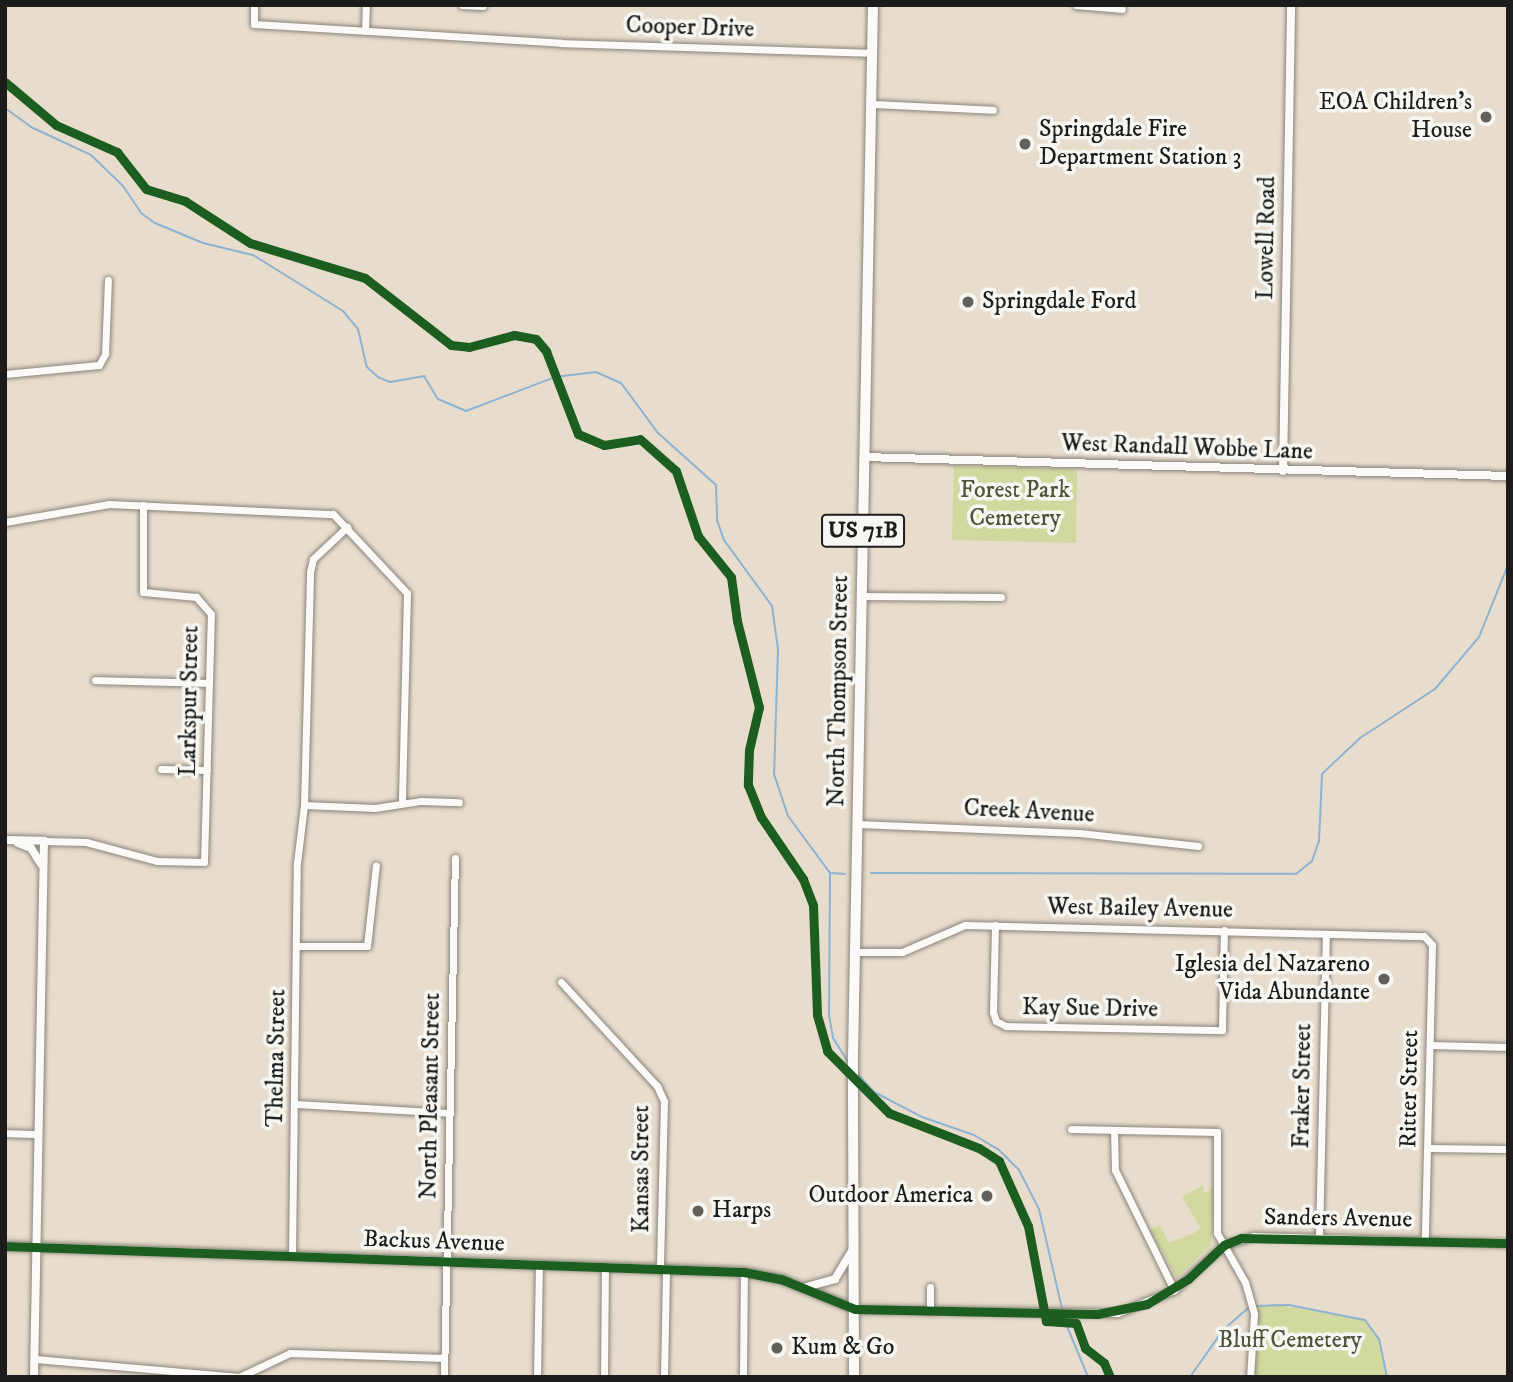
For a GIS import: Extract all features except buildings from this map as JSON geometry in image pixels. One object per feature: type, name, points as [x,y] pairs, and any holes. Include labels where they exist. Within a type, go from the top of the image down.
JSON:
[{"type":"main road","name":"North Thompson Street","points":[[854,1377],[853,1056],[873,5]]},
{"type":"street","name":"Cooper Drive","points":[[254,5],[254,24],[569,43],[873,53]]},
{"type":"street","points":[[365,31],[366,5]]},
{"type":"street","points":[[463,5],[483,6]]},
{"type":"street","name":"Lowell Road","points":[[1283,471],[1291,5]]},
{"type":"street","points":[[1076,7],[1122,9]]},
{"type":"street","points":[[872,104],[993,110]]},
{"type":"street","points":[[5,374],[99,365],[105,354],[108,280]]},
{"type":"street","name":"West Randall Wobbe Lane","points":[[864,457],[1508,476]]},
{"type":"street","points":[[5,522],[101,504],[326,511],[347,527],[407,593],[402,802]]},
{"type":"street","name":"Larkspur Street","points":[[44,841],[92,844],[157,861],[204,862],[212,619],[208,607],[196,597],[147,594],[140,580],[143,505]]},
{"type":"street","name":"Thelma Street","points":[[292,1255],[299,946],[297,863],[304,805],[310,572],[313,559],[347,527]]},
{"type":"street","points":[[861,596],[1001,597]]},
{"type":"street","points":[[95,680],[209,683]]},
{"type":"street","points":[[161,769],[207,770]]},
{"type":"street","points":[[304,805],[375,808],[402,802],[459,802]]},
{"type":"street","name":"Creek Avenue","points":[[858,824],[1077,833],[1198,846]]},
{"type":"street","points":[[7,840],[44,841],[34,1377]]},
{"type":"street","points":[[7,840],[31,848],[43,870]]},
{"type":"street","name":"North Pleasant Street","points":[[444,1377],[455,859]]},
{"type":"street","points":[[299,946],[367,946],[376,865]]},
{"type":"street","name":"West Bailey Avenue","points":[[855,951],[902,952],[955,928],[995,925],[1224,930],[1429,939]]},
{"type":"street","name":"Kay Sue Drive","points":[[995,925],[993,1012],[1006,1026],[1222,1030],[1224,930]]},
{"type":"street","name":"Fraker Street","points":[[1319,1238],[1326,935]]},
{"type":"street","name":"Ritter Street","points":[[1425,1241],[1430,1045],[1429,939]]},
{"type":"street","name":"Kansas Street","points":[[561,982],[657,1086],[664,1101],[664,1377]]},
{"type":"street","points":[[1430,1045],[1508,1047]]},
{"type":"street","points":[[295,1104],[450,1113]]},
{"type":"street","points":[[1071,1129],[1217,1132],[1217,1233],[1245,1282],[1254,1314],[1250,1377]]},
{"type":"street","points":[[1114,1130],[1115,1170],[1174,1290]]},
{"type":"street","points":[[5,1133],[38,1134]]},
{"type":"street","points":[[1427,1148],[1504,1149]]},
{"type":"street","name":"Sanders Avenue","points":[[855,1310],[1118,1313],[1174,1290],[1224,1245],[1254,1236],[1508,1243]]},
{"type":"street","points":[[804,1287],[835,1279],[854,1245]]},
{"type":"street","name":"Backus Avenue","points":[[5,1246],[744,1272],[804,1287],[855,1310]]},
{"type":"street","points":[[537,1377],[539,1266]]},
{"type":"street","points":[[604,1377],[605,1268]]},
{"type":"street","points":[[743,1377],[744,1272]]},
{"type":"street","points":[[930,1287],[930,1311]]},
{"type":"street","points":[[35,1359],[239,1377],[290,1353],[444,1357]]},
{"type":"green space","name":"Forest Park Cemetery","points":[[954,466],[1077,469],[1076,543],[952,540]]},
{"type":"green space","points":[[1203,1185],[1203,1192],[1209,1192],[1213,1185],[1211,1245],[1177,1278],[1150,1230],[1160,1225],[1169,1243],[1194,1233],[1200,1227],[1182,1197]]},
{"type":"green space","name":"Bluff Cemetery","points":[[1273,1304],[1365,1320],[1379,1339],[1387,1377],[1250,1377],[1252,1307]]},
{"type":"waterway","points":[[5,108],[31,127],[91,155],[123,186],[141,213],[155,223],[203,243],[253,255],[343,311],[358,329],[367,367],[378,377],[390,382],[424,376],[438,399],[466,411],[555,377],[596,372],[621,383],[658,433],[716,485],[717,520],[724,540],[772,606],[778,649],[774,774],[788,816],[830,873],[829,1015],[833,1038],[849,1064]]},
{"type":"waterway","points":[[871,873],[1296,874],[1312,861],[1319,841],[1322,774],[1360,738],[1435,689],[1479,637],[1508,565]]},
{"type":"waterway","points":[[832,873],[845,874]]},
{"type":"waterway","points":[[857,1073],[874,1092],[922,1117],[974,1135],[999,1150],[1019,1170],[1039,1209],[1062,1309]]},
{"type":"waterway","points":[[1257,1306],[1289,1305],[1365,1320],[1379,1339],[1387,1377]]},
{"type":"waterway","points":[[1190,1377],[1223,1330],[1248,1308]]},
{"type":"waterway","points":[[1064,1319],[1088,1377]]},
{"type":"cycle path","points":[[5,82],[56,125],[117,152],[146,189],[185,201],[250,243],[365,278],[451,345],[469,347],[514,335],[536,339],[546,351],[578,434],[604,445],[640,439],[676,471],[698,536],[731,577],[737,621],[759,707],[749,750],[748,785],[761,817],[803,879],[813,905],[817,1015],[827,1051],[889,1113],[979,1148],[999,1161],[1028,1226],[1046,1321],[1076,1323],[1085,1348],[1104,1363],[1110,1377]]},
{"type":"cycle path","points":[[5,1246],[744,1272],[781,1279],[855,1309],[1097,1314],[1147,1304],[1188,1279],[1224,1245],[1241,1238],[1508,1243]]},
{"type":"place","name":"EOA Children’s House","points":[[1486,117]]},
{"type":"place","name":"Springdale Fire Department Station 3","points":[[1025,144]]},
{"type":"place","name":"Springdale Ford","points":[[968,302]]},
{"type":"place","name":"Iglesia del Nazareno Vida Abundante","points":[[1384,979]]},
{"type":"place","name":"Outdoor America","points":[[987,1196]]},
{"type":"place","name":"Harps","points":[[698,1211]]},
{"type":"place","name":"Kum & Go","points":[[777,1348]]}]
